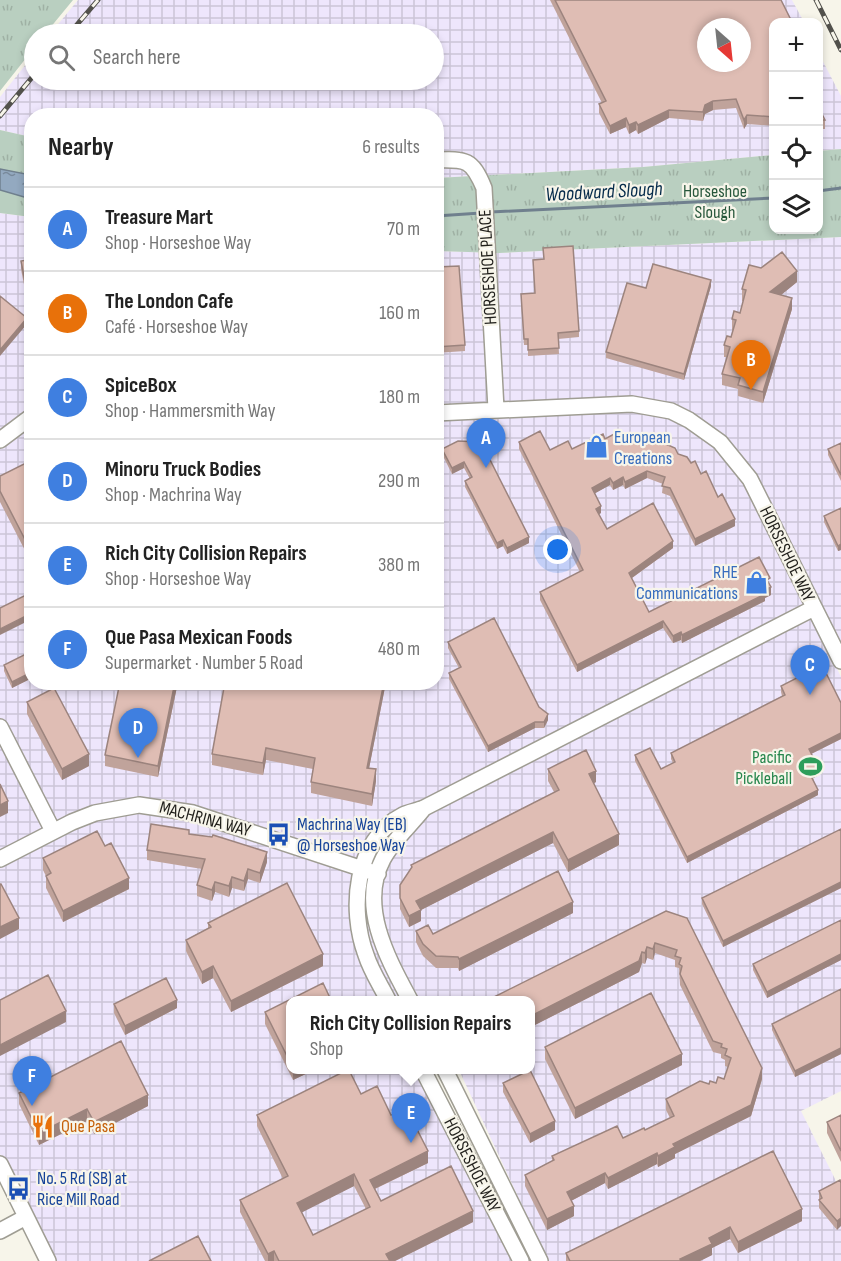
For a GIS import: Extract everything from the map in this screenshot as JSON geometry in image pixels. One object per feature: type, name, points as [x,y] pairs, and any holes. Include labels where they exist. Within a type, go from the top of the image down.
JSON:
[{"type":"street","name":"HORSESHOE PLACE","points":[[444,160],[460,159],[469,163],[478,174],[484,188],[496,409]]},
{"type":"street","name":"HORSESHOE WAY","points":[[386,996],[366,957],[357,910],[362,867],[374,845],[393,823],[402,816],[424,808],[814,608],[750,479],[720,442],[689,420],[671,411],[632,404],[444,412]]},
{"type":"street","points":[[0,440],[24,422]]},
{"type":"street","points":[[814,608],[841,662]]},
{"type":"street","points":[[0,727],[53,831]]},
{"type":"street","name":"MACHRINA WAY","points":[[0,859],[53,831],[95,813],[139,805],[157,806],[212,818],[378,874]]},
{"type":"street","name":"HORSESHOE WAY","points":[[408,996],[384,950],[378,927],[375,911],[378,874],[389,850],[424,808]]},
{"type":"street","name":"HORSESHOE WAY","points":[[425,1074],[521,1261]]},
{"type":"street","name":"HORSESHOE WAY","points":[[447,1074],[540,1261]]},
{"type":"street","points":[[0,1164],[48,1261]]},
{"type":"street","points":[[0,1231],[27,1217]]},
{"type":"shaded area","points":[[78,0],[792,0],[802,18],[769,18],[769,155],[643,167],[444,178],[444,108],[24,108],[24,135],[0,130],[0,97],[24,67],[24,90],[444,90],[444,24],[58,24]]},
{"type":"shaded area","points":[[823,62],[841,96],[841,149],[823,151]]},
{"type":"shaded area","points":[[0,213],[24,216],[24,690],[444,690],[444,251],[499,253],[841,237],[841,654],[832,658],[841,677],[841,1091],[801,1111],[841,1191],[841,1261],[548,1261],[461,1074],[535,1074],[535,996],[286,996],[286,1074],[419,1074],[514,1261],[55,1261],[0,1154]]},
{"type":"green space","points":[[0,0],[73,0],[53,24],[24,24],[24,61],[0,91]]},
{"type":"green space","points":[[0,130],[24,135],[24,216],[0,213]]},
{"type":"green space","name":"Horseshoe Slough","points":[[841,149],[841,237],[499,253],[444,251],[444,178],[643,167],[769,155],[769,234],[823,234],[823,151]]},
{"type":"water","points":[[0,169],[24,174],[24,197],[0,190]]},
{"type":"building","points":[[555,0],[781,0],[790,18],[769,18],[769,117],[747,115],[744,120],[736,99],[713,101],[705,105],[703,112],[669,110],[638,125],[636,122],[629,125],[626,118],[610,126],[599,104],[606,101]]},
{"type":"building","points":[[573,246],[579,331],[558,333],[559,348],[528,350],[528,339],[524,339],[521,294],[535,293],[533,260],[544,259],[543,248]]},
{"type":"building","points":[[782,252],[797,271],[770,292],[792,298],[763,392],[738,385],[740,378],[722,374],[730,347],[724,345],[727,336],[731,337],[736,320],[732,319],[734,311],[740,313],[746,290],[742,289],[749,265],[761,268]]},
{"type":"building","points":[[24,260],[24,276],[21,261]]},
{"type":"building","points":[[653,264],[711,280],[684,374],[606,352],[627,283],[646,288]]},
{"type":"building","points":[[459,266],[465,345],[444,346],[444,267]]},
{"type":"building","points":[[0,296],[24,316],[24,322],[0,350]]},
{"type":"building","points":[[540,431],[550,450],[568,441],[572,449],[603,434],[605,439],[616,433],[619,439],[630,434],[633,440],[644,434],[647,440],[652,438],[675,448],[678,454],[687,457],[691,463],[695,461],[701,474],[706,471],[718,497],[722,494],[735,519],[695,539],[670,488],[662,486],[665,477],[647,471],[625,482],[623,477],[613,483],[610,478],[592,488],[601,506],[596,509],[607,529],[653,503],[673,541],[629,573],[649,612],[759,557],[770,578],[767,580],[771,587],[763,591],[765,594],[682,635],[681,632],[673,636],[663,621],[577,665],[540,592],[583,570],[519,442]]},
{"type":"building","points":[[458,441],[481,442],[529,537],[507,548],[503,540],[497,543],[465,481],[472,477],[464,462],[452,468],[444,448]]},
{"type":"building","points":[[841,443],[841,475],[828,449]]},
{"type":"building","points":[[24,464],[24,538],[0,491],[0,476]]},
{"type":"building","points":[[841,508],[841,544],[838,546],[824,516]]},
{"type":"building","points":[[24,596],[24,617],[0,629],[0,608]]},
{"type":"building","points":[[494,618],[539,707],[548,714],[544,722],[535,722],[488,746],[449,673],[461,667],[448,642]]},
{"type":"building","points":[[24,655],[24,676],[12,682],[4,665]]},
{"type":"building","points":[[822,665],[841,703],[841,733],[809,749],[819,769],[810,774],[818,790],[687,857],[635,755],[650,748],[661,769],[675,762],[671,753],[785,695],[781,686]]},
{"type":"building","points":[[50,690],[55,690],[89,754],[62,769],[27,702]]},
{"type":"building","points":[[118,690],[173,690],[158,766],[105,755]]},
{"type":"building","points":[[224,690],[382,690],[367,768],[376,769],[372,794],[311,782],[315,758],[266,748],[263,763],[212,754]]},
{"type":"building","points":[[586,750],[596,771],[589,774],[619,834],[568,860],[553,832],[416,901],[421,910],[409,916],[400,898],[400,885],[412,867],[411,865],[559,790],[548,769]]},
{"type":"building","points":[[0,784],[8,801],[0,805]]},
{"type":"building","points":[[151,824],[189,830],[189,834],[212,837],[213,835],[267,852],[260,873],[248,869],[244,881],[232,877],[229,886],[215,882],[212,890],[197,885],[205,859],[147,850]]},
{"type":"building","points":[[841,829],[841,882],[723,941],[702,898]]},
{"type":"building","points":[[97,831],[105,846],[111,843],[129,878],[63,911],[46,876],[51,873],[43,858]]},
{"type":"building","points":[[558,871],[573,902],[459,959],[458,957],[436,956],[423,944],[416,931],[428,925],[433,934]]},
{"type":"building","points":[[287,883],[323,954],[231,1001],[213,966],[202,972],[186,940],[211,927],[208,923]]},
{"type":"building","points":[[0,884],[19,918],[0,927]]},
{"type":"building","points":[[666,911],[687,918],[762,1068],[751,1105],[673,1144],[675,1147],[658,1156],[657,1153],[608,1178],[605,1173],[567,1192],[574,1206],[547,1219],[525,1175],[554,1160],[552,1156],[617,1126],[623,1138],[674,1116],[666,1099],[700,1081],[709,1084],[710,1081],[716,1083],[718,1077],[724,1079],[731,1058],[725,1055],[727,1049],[721,1047],[722,1044],[713,1041],[680,974],[681,958],[675,956],[677,950],[655,943],[653,949],[647,947],[645,953],[642,952],[639,961],[535,1014],[535,996],[496,996]]},
{"type":"building","points":[[841,920],[841,954],[767,992],[753,964]]},
{"type":"building","points":[[48,975],[66,1011],[0,1045],[0,1000]]},
{"type":"building","points":[[166,978],[177,1000],[125,1026],[114,1004]]},
{"type":"building","points":[[323,983],[329,996],[297,996]]},
{"type":"building","points":[[841,989],[841,1048],[795,1071],[772,1024]]},
{"type":"building","points":[[651,993],[682,1054],[575,1108],[545,1047]]},
{"type":"building","points":[[286,1002],[286,1054],[265,1012]]},
{"type":"building","points":[[121,1041],[148,1095],[94,1122],[87,1109],[39,1133],[19,1093]]},
{"type":"building","points":[[339,1074],[351,1074],[361,1094],[377,1086],[391,1115],[406,1108],[428,1151],[370,1180],[381,1201],[451,1166],[473,1211],[386,1254],[390,1261],[279,1261],[274,1251],[268,1254],[240,1200],[288,1176],[257,1115]],"holes":[[[354,1174],[370,1207],[313,1235],[297,1203]]]},
{"type":"building","points":[[522,1074],[532,1074],[555,1121],[530,1134],[503,1083]]},
{"type":"building","points":[[841,1115],[841,1151],[827,1122]]},
{"type":"building","points":[[773,1151],[802,1209],[738,1242],[730,1227],[709,1238],[712,1244],[680,1259],[681,1261],[570,1261],[566,1253]]},
{"type":"building","points":[[840,1180],[841,1218],[837,1221],[819,1200],[822,1198],[819,1191]]},
{"type":"building","points":[[198,1236],[211,1261],[149,1261]]},
{"type":"waterway","name":"Woodward Slough","points":[[823,190],[841,188]]},
{"type":"waterway","name":"Woodward Slough","points":[[491,212],[769,198]]},
{"type":"waterway","name":"Woodward Slough","points":[[444,215],[481,213]]},
{"type":"railway","points":[[78,24],[98,0]]},
{"type":"railway","points":[[816,0],[841,50]]},
{"type":"railway","points":[[0,116],[24,87]]},
{"type":"place","name":"The London Cafe","points":[[751,390]]},
{"type":"place","name":"European Creations","points":[[596,447]]},
{"type":"place","name":"Treasure Mart","points":[[486,468]]},
{"type":"place","name":"RHE Communications","points":[[756,582]]},
{"type":"place","name":"SpiceBox","points":[[810,695]]},
{"type":"place","name":"Minoru Truck Bodies","points":[[138,758]]},
{"type":"place","name":"Pacific Pickleball","points":[[810,767]]},
{"type":"place","name":"Machrina Way (EB) @ Horseshoe Way","points":[[279,834]]},
{"type":"place","name":"Que Pasa Mexican Foods","points":[[32,1106]]},
{"type":"place","name":"Que Pasa","points":[[43,1126]]},
{"type":"place","name":"Rich City Collision Repairs","points":[[411,1143]]},
{"type":"place","name":"No. 5 Rd (SB) at Rice Mill Road","points":[[19,1188]]}]
